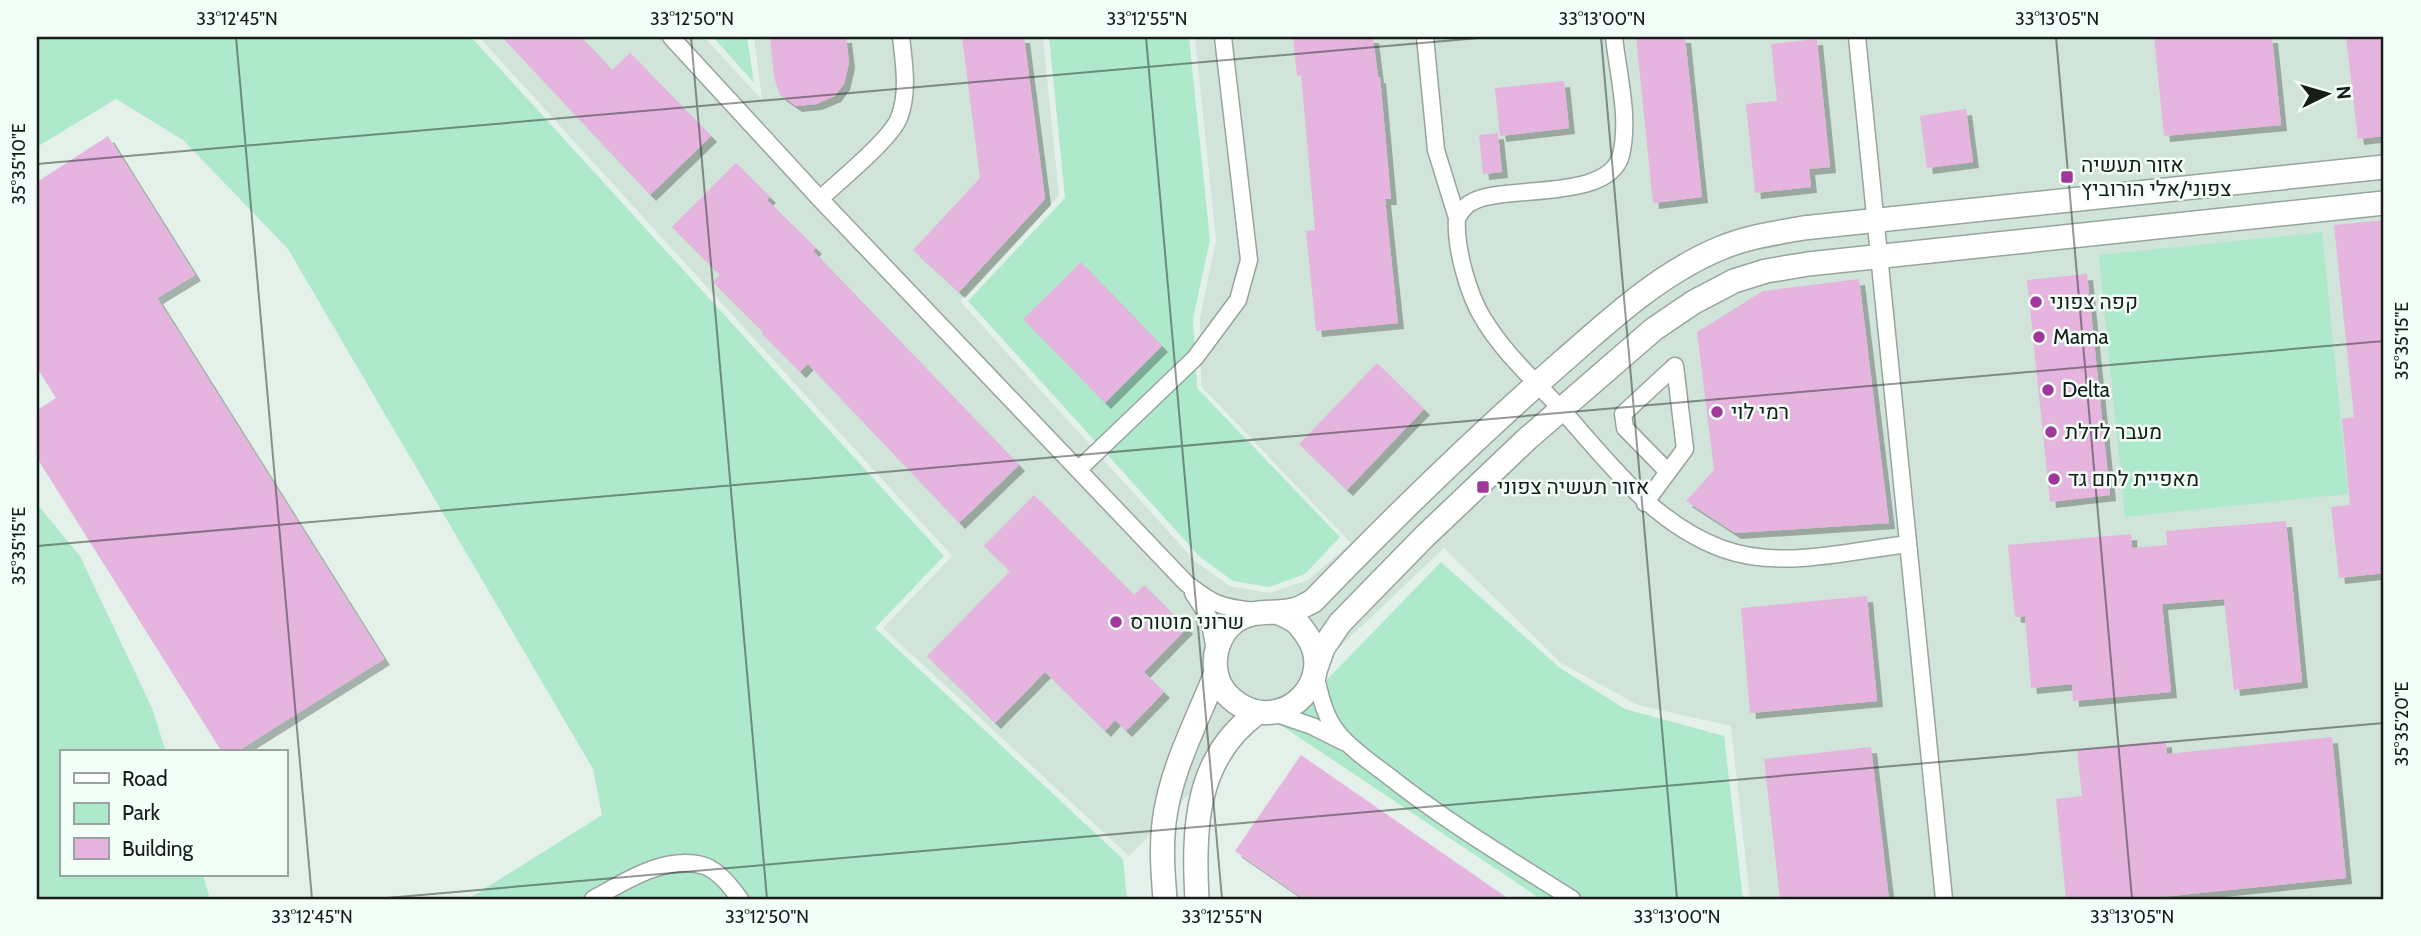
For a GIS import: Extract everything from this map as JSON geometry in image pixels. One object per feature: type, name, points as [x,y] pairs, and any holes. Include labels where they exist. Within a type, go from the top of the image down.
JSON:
[{"type":"street","points":[[671,37],[820,200],[1186,583],[1207,599],[1225,608],[1268,612],[1298,623],[1313,643],[1315,671],[1325,712],[1338,732],[1352,746],[1395,782],[1438,812],[1572,899]]},
{"type":"street","points":[[820,200],[890,132],[899,117],[904,96],[905,73],[901,37]]},
{"type":"street","points":[[1078,470],[1195,358],[1238,300],[1249,260],[1223,37]]},
{"type":"street","points":[[1425,37],[1436,150],[1457,218],[1459,247],[1472,295],[1483,319],[1600,456],[1645,503],[1687,533],[1724,549],[1755,557],[1793,558],[1908,544]]},
{"type":"street","points":[[1457,218],[1472,201],[1581,186],[1609,172],[1620,159],[1624,131],[1614,37]]},
{"type":"street","points":[[1857,37],[1944,899]]},
{"type":"street","points":[[1165,899],[1162,853],[1164,821],[1183,753],[1216,665],[1222,635],[1243,616],[1296,610],[1312,601],[1399,512],[1537,384],[1632,301],[1676,271],[1721,248],[1758,236],[1792,230],[2384,167]]},
{"type":"street","points":[[1197,899],[1194,853],[1196,825],[1202,796],[1223,744],[1240,724],[1291,706],[1300,700],[1311,686],[1323,648],[1340,624],[1424,537],[1561,410],[1654,329],[1694,302],[1734,281],[1766,271],[1879,256],[2384,202]]},
{"type":"street","points":[[1645,503],[1668,472],[1685,449],[1675,366],[1623,414],[1625,428],[1668,472]]},
{"type":"street","points":[[1186,583],[1209,618],[1216,665],[1223,690],[1229,698],[1249,711],[1312,726],[1352,746]]},
{"type":"street","points":[[593,899],[658,867],[682,864],[705,867],[724,879],[740,899]]},
{"type":"shaded area","name":"אזור תעשיה צפוני","points":[[479,37],[704,37],[762,100],[754,37],[1043,37],[1059,196],[960,301],[1196,562],[1230,586],[1269,593],[1308,580],[1351,543],[1201,386],[1200,318],[1216,240],[1195,37],[2384,37],[2384,899],[1750,899],[1731,726],[1638,705],[1561,663],[1444,548],[1244,738],[1129,856],[883,628],[952,556]]},
{"type":"green space","points":[[37,37],[471,37],[944,556],[875,628],[1123,859],[1127,899],[468,899],[602,815],[593,769],[288,249],[183,140],[116,99],[37,147]]},
{"type":"green space","points":[[713,37],[747,37],[754,83]]},
{"type":"green space","points":[[1049,37],[1189,37],[1210,240],[1193,319],[1197,388],[1340,537],[1305,574],[1269,587],[1233,581],[1200,557],[968,301],[1065,198]]},
{"type":"green space","points":[[2322,232],[2348,494],[2125,517],[2099,255]]},
{"type":"green space","points":[[37,504],[80,556],[152,708],[165,750],[60,750],[60,876],[203,876],[210,899],[37,899]]},
{"type":"green space","points":[[1441,562],[1560,668],[1625,709],[1724,736],[1743,899],[1541,899],[1282,726]]},
{"type":"building","points":[[502,37],[581,37],[612,70],[630,53],[711,136],[650,195]]},
{"type":"building","points":[[770,37],[846,37],[849,63],[844,84],[835,96],[816,104],[796,106],[780,95],[774,77]]},
{"type":"building","points":[[962,37],[1024,37],[1045,199],[959,292],[913,250],[980,178]]},
{"type":"building","points":[[1293,37],[1373,37],[1380,77],[1391,199],[1385,199],[1398,323],[1316,331],[1306,231],[1315,230],[1301,75],[1297,76]]},
{"type":"building","points":[[1636,37],[1685,37],[1702,197],[1653,203]]},
{"type":"building","points":[[2154,37],[2272,37],[2281,125],[2164,136]]},
{"type":"building","points":[[2346,37],[2384,37],[2384,136],[2358,139]]},
{"type":"building","points":[[1817,39],[1830,167],[1809,169],[1811,187],[1755,193],[1746,104],[1777,101],[1771,44]]},
{"type":"building","points":[[1564,81],[1569,128],[1500,136],[1495,88]]},
{"type":"building","points":[[1966,109],[1973,162],[1927,168],[1920,116]]},
{"type":"building","points":[[1498,133],[1502,172],[1483,174],[1479,135]]},
{"type":"building","points":[[108,136],[195,275],[157,298],[384,659],[239,750],[221,750],[37,458],[37,410],[56,398],[37,368],[37,182]]},
{"type":"building","points":[[736,163],[770,197],[767,200],[816,248],[813,251],[1019,465],[959,523],[808,364],[800,372],[762,334],[713,282],[720,275],[672,227]]},
{"type":"building","points":[[2384,220],[2384,573],[2339,578],[2331,507],[2350,505],[2342,419],[2354,417],[2334,225]]},
{"type":"building","points":[[1081,262],[1162,346],[1105,403],[1023,319]]},
{"type":"building","points":[[2087,274],[2110,495],[2050,502],[2027,280]]},
{"type":"building","points":[[1859,279],[1889,523],[1735,533],[1686,501],[1714,470],[1697,332],[1763,291]]},
{"type":"building","points":[[1377,363],[1424,409],[1347,490],[1299,444]]},
{"type":"building","points":[[1034,495],[1134,595],[1144,585],[1187,628],[1144,672],[1164,692],[1126,731],[1115,720],[1105,731],[1045,672],[995,723],[927,656],[1010,571],[984,546]]},
{"type":"building","points":[[2286,521],[2302,682],[2234,690],[2224,599],[2162,604],[2171,692],[2073,701],[2072,684],[2031,688],[2025,616],[2015,617],[2008,545],[2131,534],[2132,548],[2167,545],[2166,531]]},
{"type":"building","points":[[1867,596],[1877,701],[1750,713],[1741,608]]},
{"type":"building","points":[[2332,737],[2346,878],[2141,899],[2066,899],[2056,799],[2082,796],[2077,750],[2166,741],[2167,754]]},
{"type":"building","points":[[1871,747],[1889,899],[1780,899],[1764,759]]},
{"type":"building","points":[[1301,755],[1509,899],[1304,899],[1235,851]]},
{"type":"place","name":"אזור תעשיה צפוני/אלי הורוביץ","points":[[2067,177]]},
{"type":"place","name":"קפה צפוני","points":[[2036,302]]},
{"type":"place","name":"Mama","points":[[2039,337]]},
{"type":"place","name":"Delta","points":[[2048,390]]},
{"type":"place","name":"רמי לוי","points":[[1717,412]]},
{"type":"place","name":"מעבר לדלת","points":[[2051,432]]},
{"type":"place","name":"מאפיית לחם גד","points":[[2054,479]]},
{"type":"place","name":"אזור תעשיה צפוני","points":[[1483,487]]},
{"type":"place","name":"שרוני מוטורס","points":[[1116,622]]}]
